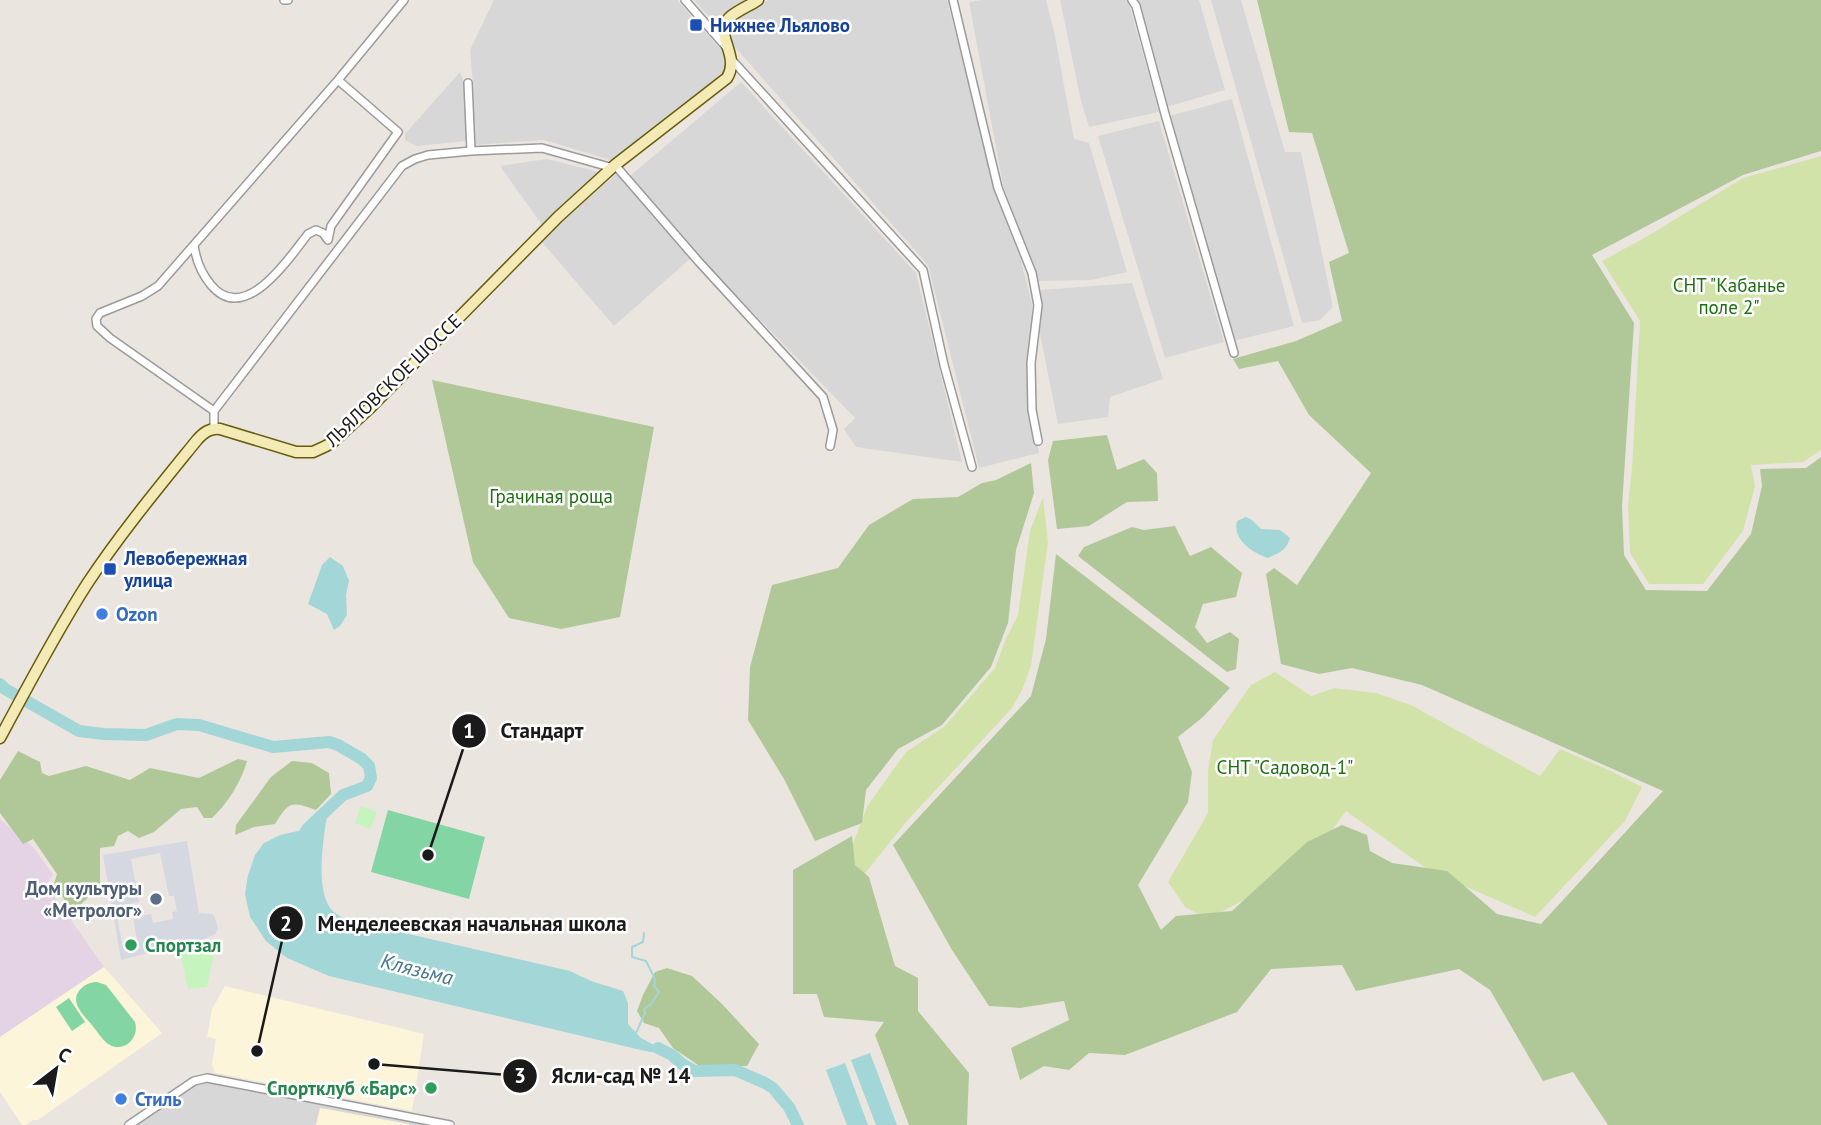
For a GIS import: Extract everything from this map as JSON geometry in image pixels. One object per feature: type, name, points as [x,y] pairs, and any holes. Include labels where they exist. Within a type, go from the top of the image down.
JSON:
[{"type":"street","points":[[214,411],[103,332],[97,326],[96,319],[100,313],[142,296],[158,286],[338,80],[404,0]]},
{"type":"street","points":[[685,0],[727,48]]},
{"type":"street","points":[[758,0],[729,18],[724,25],[724,35],[732,60],[923,271],[944,365],[972,467]]},
{"type":"street","points":[[953,0],[998,188],[1032,273],[1038,305],[1031,363],[1032,410],[1038,441]]},
{"type":"street","points":[[1132,0],[1136,6],[1168,128],[1234,353]]},
{"type":"street","name":"ЛЬЯЛОВСКОЕ ШОССЕ","points":[[214,429],[296,452],[313,452],[326,446],[370,408],[558,217],[614,167],[727,78],[732,60]]},
{"type":"street","points":[[194,245],[202,273],[214,289],[225,297],[236,298],[247,296],[272,279],[308,234],[316,230],[323,233],[328,240],[331,226],[398,132],[338,80]]},
{"type":"street","points":[[468,83],[471,151]]},
{"type":"street","points":[[0,738],[82,592],[114,545],[197,440],[208,430],[214,429],[214,411],[402,166],[415,159],[471,151],[542,148],[614,167],[823,397],[833,430],[830,446]]},
{"type":"street","points":[[129,1125],[200,1079],[213,1079],[450,1125]]},
{"type":"shaded area","points":[[494,0],[677,0],[725,54],[726,68],[614,161],[544,140],[473,145],[474,96],[470,50]]},
{"type":"shaded area","points":[[694,0],[748,0],[713,21]]},
{"type":"shaded area","points":[[768,0],[947,0],[997,199],[1020,257],[1032,304],[1028,417],[1039,453],[979,468],[928,265],[733,45],[731,30],[737,18]]},
{"type":"shaded area","points":[[1046,0],[1074,139],[1089,143],[1127,272],[1091,280],[1036,281],[1003,185],[969,2]]},
{"type":"shaded area","points":[[1060,0],[1128,0],[1159,112],[1089,127]]},
{"type":"shaded area","points":[[1133,0],[1199,0],[1225,90],[1166,107]]},
{"type":"shaded area","points":[[1211,0],[1241,0],[1285,152],[1301,152],[1333,307],[1320,320],[1302,323]]},
{"type":"shaded area","points":[[460,72],[463,80],[467,141],[417,146],[405,140],[405,134]]},
{"type":"shaded area","points":[[741,82],[916,273],[962,462],[856,447],[844,429],[855,418],[706,264],[630,176]]},
{"type":"shaded area","points":[[1232,99],[1294,326],[1233,341],[1169,116]]},
{"type":"shaded area","points":[[1159,121],[1224,342],[1165,358],[1098,136]]},
{"type":"shaded area","points":[[547,159],[599,172],[542,225],[500,166]]},
{"type":"shaded area","points":[[617,173],[691,258],[614,326],[541,241]]},
{"type":"shaded area","points":[[1132,283],[1163,379],[1110,397],[1108,417],[1058,424],[1039,329],[1041,290]]},
{"type":"shaded area","points":[[0,819],[33,847],[53,874],[46,885],[104,967],[0,1037]]},
{"type":"shaded area","points":[[187,841],[199,913],[212,914],[218,929],[215,934],[205,939],[121,960],[103,855]],"holes":[[[160,853],[169,896],[174,896],[177,911],[172,912],[173,919],[153,923],[151,914],[133,917],[138,945],[123,948],[115,906],[139,902],[131,859]]]},
{"type":"shaded area","points":[[104,967],[162,1033],[38,1120],[22,1125],[0,1092],[0,1037]]},
{"type":"shaded area","points":[[225,986],[424,1034],[412,1111],[215,1073],[212,1064],[216,1039],[207,1037],[212,1009]]},
{"type":"shaded area","points":[[200,1082],[208,1082],[436,1125],[135,1125]]},
{"type":"shaded area","points":[[320,1108],[409,1124],[409,1125],[316,1125]]},
{"type":"green space","points":[[1257,0],[1821,0],[1821,151],[1743,175],[1592,255],[1634,323],[1622,506],[1624,555],[1646,590],[1707,591],[1751,534],[1762,486],[1760,469],[1806,468],[1821,457],[1821,1125],[1608,1125],[1573,1072],[1543,1081],[1490,990],[1459,969],[1356,991],[1342,965],[1271,969],[1237,1012],[1125,1055],[1089,1053],[1069,1070],[1044,1066],[1020,1080],[1011,1048],[1069,1020],[1064,1001],[1020,1008],[989,1006],[952,950],[893,845],[1031,696],[1046,639],[1056,554],[1230,688],[1203,717],[1178,737],[1192,772],[1188,802],[1138,885],[1161,930],[1176,916],[1232,911],[1307,842],[1342,825],[1367,835],[1370,851],[1392,863],[1447,871],[1497,914],[1541,924],[1663,791],[1422,685],[1352,668],[1319,674],[1281,664],[1266,574],[1274,568],[1297,585],[1371,473],[1309,415],[1278,361],[1239,369],[1233,359],[1296,341],[1342,321],[1329,262],[1349,253],[1312,133],[1289,132]]},
{"type":"green space","name":"СНТ \"Кабанье поле 2\"","points":[[1821,156],[1821,450],[1803,462],[1751,465],[1755,486],[1743,531],[1703,584],[1649,584],[1630,553],[1628,505],[1640,321],[1602,261],[1743,178]]},
{"type":"green space","name":"Грачиная роща","points":[[432,380],[654,427],[620,617],[561,629],[509,618],[473,562]]},
{"type":"green space","points":[[1107,435],[1117,470],[1144,459],[1157,473],[1158,501],[1127,502],[1089,526],[1057,529],[1048,460],[1053,441]]},
{"type":"green space","points":[[1031,463],[1034,493],[1016,550],[1008,623],[991,667],[942,725],[898,749],[866,790],[862,823],[815,841],[784,779],[748,720],[750,667],[772,585],[838,568],[869,525],[913,499],[958,497],[982,483],[996,480]]},
{"type":"green space","points":[[1043,497],[1048,542],[1031,666],[1022,690],[1012,708],[907,821],[862,877],[844,866],[868,805],[906,752],[945,726],[995,668],[1018,615],[1030,531]]},
{"type":"green space","points":[[1175,526],[1190,556],[1211,547],[1242,573],[1236,597],[1203,604],[1195,627],[1207,643],[1230,632],[1239,639],[1236,669],[1227,672],[1078,556],[1084,547],[1132,527],[1144,530]]},
{"type":"green space","name":"СНТ \"Садовод-1\"","points":[[1275,672],[1311,696],[1335,688],[1376,693],[1411,705],[1540,776],[1560,749],[1642,787],[1625,821],[1535,917],[1430,871],[1346,811],[1330,833],[1244,900],[1208,919],[1185,907],[1168,882],[1208,813],[1208,771],[1213,740],[1251,685]]},
{"type":"green space","points":[[18,751],[40,762],[42,773],[49,776],[86,766],[130,780],[150,768],[199,778],[238,759],[247,761],[233,792],[212,818],[204,818],[197,807],[181,809],[154,832],[139,838],[128,831],[118,836],[114,846],[100,848],[100,886],[78,907],[70,908],[54,884],[57,874],[33,839],[23,844],[0,813],[0,780]]},
{"type":"green space","points":[[292,761],[312,763],[329,773],[331,794],[316,810],[291,805],[275,824],[254,827],[235,835],[236,825],[271,777]]},
{"type":"green space","points":[[361,806],[377,812],[370,829],[355,823]]},
{"type":"green space","points":[[388,810],[485,837],[469,899],[371,872]]},
{"type":"green space","points":[[852,836],[855,865],[869,877],[895,966],[918,978],[918,1011],[969,1073],[967,1125],[909,1125],[875,1035],[884,1022],[824,1017],[817,994],[793,994],[793,870]]},
{"type":"green space","points":[[195,949],[214,953],[207,987],[188,989],[180,952]]},
{"type":"green space","points":[[667,968],[692,976],[759,1044],[747,1066],[701,1067],[673,1048],[659,1028],[644,1023],[637,1011],[643,995],[655,972]]},
{"type":"green space","points":[[97,982],[106,985],[135,1022],[135,1035],[126,1045],[115,1047],[108,1044],[78,1007],[76,997],[80,989]]},
{"type":"green space","points":[[69,998],[85,1022],[72,1031],[56,1007]]},
{"type":"water","points":[[1246,517],[1261,529],[1280,530],[1290,538],[1284,549],[1268,558],[1250,549],[1240,539],[1236,528],[1237,521]]},
{"type":"water","points":[[330,557],[343,566],[349,581],[346,595],[347,615],[334,630],[327,614],[308,604],[322,565]]},
{"type":"water","points":[[328,810],[322,878],[328,903],[335,913],[348,920],[570,971],[623,991],[628,1003],[628,1024],[641,1038],[672,1055],[645,1051],[329,976],[287,958],[266,941],[250,917],[245,894],[248,875],[255,855],[264,843],[280,835],[307,829]]},
{"type":"water","points":[[870,1053],[897,1125],[876,1125],[851,1060]]},
{"type":"water","points":[[845,1063],[868,1125],[847,1125],[826,1070]]},
{"type":"waterway","name":"Клязьма","points":[[0,684],[79,731],[146,735],[177,724],[199,725],[273,747],[329,742],[338,745],[362,759],[369,766],[371,778],[367,786],[343,795],[307,829],[302,840]]},
{"type":"waterway","points":[[636,1033],[645,1013],[644,1009],[659,992],[654,986],[655,979],[646,961],[632,957],[632,947],[643,942],[644,933]]},
{"type":"waterway","name":"Клязьма","points":[[658,1048],[694,1071],[735,1070],[765,1083],[773,1088],[789,1107],[798,1125]]},
{"type":"place","name":"Нижнее Льялово","points":[[696,25]]},
{"type":"place","name":"Левобережная улица","points":[[110,569]]},
{"type":"place","name":"Ozon","points":[[102,614]]},
{"type":"place","name":"Стандарт","points":[[428,855]]},
{"type":"place","name":"Дом культуры «Метролог»","points":[[156,899]]},
{"type":"place","name":"Спортзал","points":[[131,945]]},
{"type":"place","name":"Менделеевская начальная школа","points":[[257,1051]]},
{"type":"place","name":"Ясли-сад № 14","points":[[374,1064]]},
{"type":"place","name":"Спортклуб «Барс»","points":[[431,1088]]},
{"type":"place","name":"Стиль","points":[[121,1099]]}]
